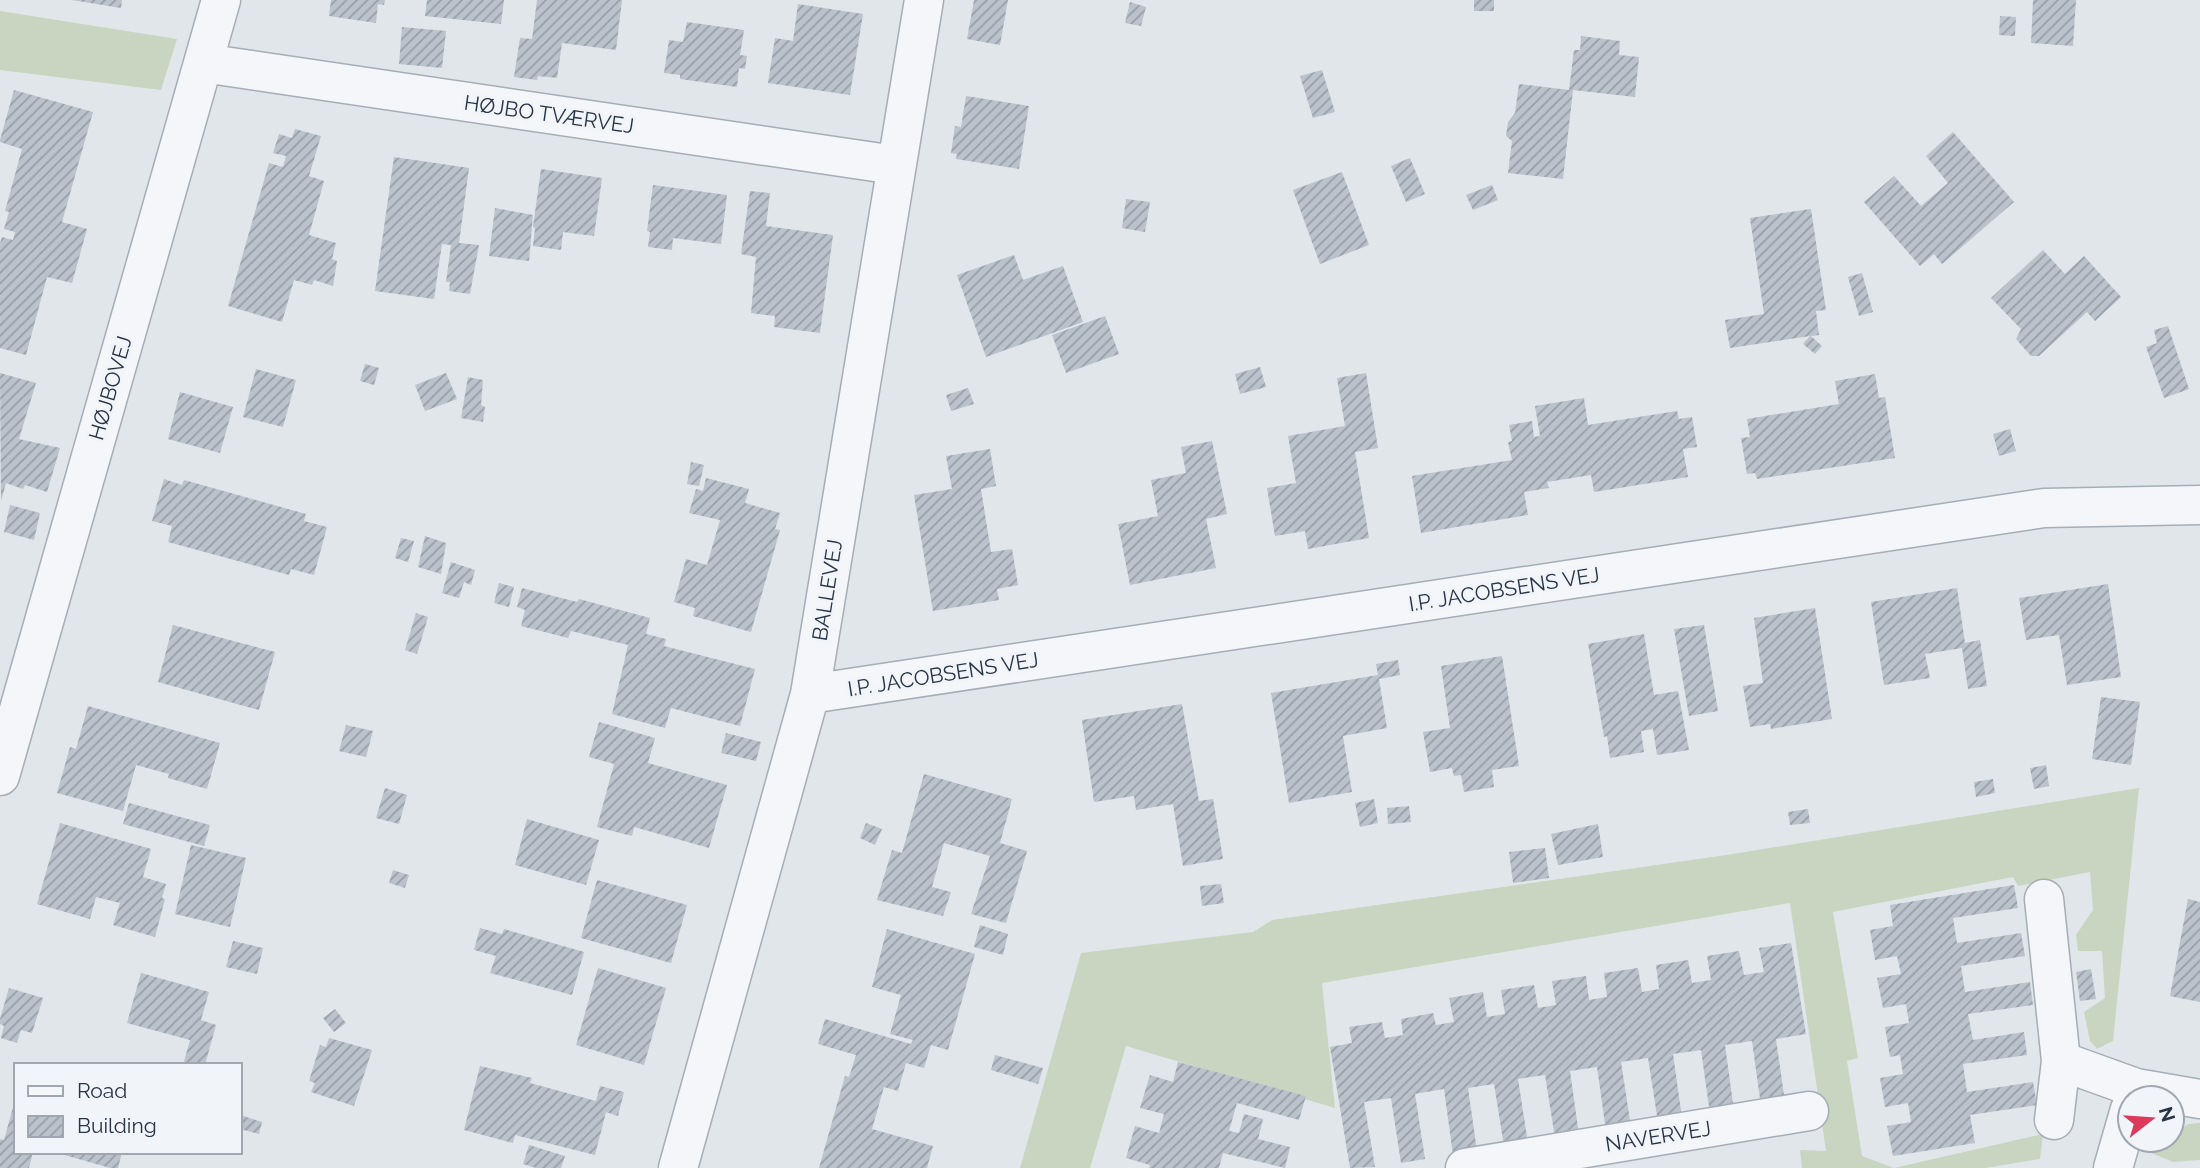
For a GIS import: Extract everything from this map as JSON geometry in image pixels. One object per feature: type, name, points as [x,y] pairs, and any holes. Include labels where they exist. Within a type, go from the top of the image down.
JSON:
[{"type":"street","name":"HØJBOVEJ","points":[[0,776],[221,0]]},
{"type":"street","name":"BALLEVEJ","points":[[678,1168],[810,694],[924,0]]},
{"type":"street","name":"HØJBO TVÆRVEJ","points":[[202,63],[895,165]]},
{"type":"street","name":"I.P. JACOBSENS VEJ","points":[[810,694],[2044,508],[2200,505]]},
{"type":"street","points":[[2045,899],[2061,1061],[2054,1120]]},
{"type":"street","points":[[2061,1061],[2116,1089]]},
{"type":"street","name":"NAVERVEJ","points":[[1465,1168],[1809,1111]]},
{"type":"green space","points":[[0,11],[177,39],[161,90],[0,70]]},
{"type":"green space","points":[[2139,788],[2113,1041],[2097,1049],[2090,1041],[2084,1012],[2105,998],[2102,951],[2078,951],[2076,935],[2093,910],[2090,872],[2018,886],[2013,877],[1833,912],[1858,1058],[1847,1061],[1862,1156],[1894,1168],[1802,1168],[1800,1150],[1826,1151],[1790,903],[1322,983],[1335,1108],[1126,1046],[1090,1168],[1020,1168],[1081,953],[1253,932],[1272,920],[1733,854]]},
{"type":"green space","points":[[2200,1123],[2200,1160],[2173,1162],[2154,1154],[2186,1154],[2186,1126]]},
{"type":"green space","points":[[2043,1134],[2040,1159],[1985,1168],[1894,1168]]},
{"type":"building","points":[[72,0],[122,0],[121,8]]},
{"type":"building","points":[[331,0],[385,0],[384,5],[378,4],[376,23],[329,16]]},
{"type":"building","points":[[427,0],[504,0],[501,24],[425,16]]},
{"type":"building","points":[[537,0],[622,0],[616,50],[562,43],[557,78],[538,76],[537,80],[514,77],[520,38],[532,39]]},
{"type":"building","points":[[974,0],[1008,0],[1000,45],[967,39]]},
{"type":"building","points":[[1474,0],[1494,0],[1494,11],[1474,11]]},
{"type":"building","points":[[2033,0],[2076,0],[2073,46],[2031,43]]},
{"type":"building","points":[[1130,2],[1146,7],[1141,26],[1125,23]]},
{"type":"building","points":[[798,4],[863,14],[850,95],[768,83],[775,38],[793,41]]},
{"type":"building","points":[[2000,16],[2016,17],[2015,36],[1999,35]]},
{"type":"building","points":[[687,22],[744,30],[740,55],[747,56],[745,69],[739,68],[737,87],[680,79],[680,75],[664,73],[669,40],[683,42]]},
{"type":"building","points":[[402,27],[446,31],[442,68],[399,64]]},
{"type":"building","points":[[1581,36],[1620,41],[1619,55],[1639,57],[1635,97],[1573,90],[1563,179],[1508,173],[1512,141],[1506,136],[1508,122],[1515,113],[1519,84],[1569,90],[1574,50],[1580,50]]},
{"type":"building","points":[[1322,70],[1335,112],[1313,118],[1300,76]]},
{"type":"building","points":[[14,90],[93,112],[62,222],[87,229],[72,283],[47,277],[26,355],[0,348],[0,243],[2,237],[13,240],[15,232],[4,229],[9,212],[5,211],[22,149],[0,140]]},
{"type":"building","points":[[966,96],[1029,106],[1019,169],[956,159],[957,154],[951,153],[955,126],[961,127]]},
{"type":"building","points":[[295,129],[321,136],[309,176],[324,181],[309,235],[336,243],[332,259],[337,261],[333,286],[314,280],[312,285],[294,280],[282,322],[228,306],[269,163],[283,167],[286,156],[273,153],[279,134],[292,138]]},
{"type":"building","points":[[1953,132],[2014,202],[1942,264],[1934,254],[1920,266],[1864,202],[1894,176],[1921,206],[1948,183],[1926,156]]},
{"type":"building","points":[[394,157],[469,168],[459,243],[479,245],[470,294],[449,291],[450,282],[446,282],[451,245],[442,244],[434,299],[375,291]]},
{"type":"building","points":[[1410,158],[1425,194],[1406,202],[1391,166]]},
{"type":"building","points":[[541,169],[602,178],[594,236],[563,232],[561,250],[533,246]]},
{"type":"building","points":[[1342,172],[1369,245],[1320,264],[1293,190]]},
{"type":"building","points":[[653,185],[727,195],[721,244],[673,238],[672,250],[648,247],[650,232],[647,231]]},
{"type":"building","points":[[1492,185],[1498,200],[1473,210],[1466,195]]},
{"type":"building","points":[[750,191],[770,193],[766,226],[833,235],[820,333],[774,327],[775,316],[751,313],[756,257],[741,254]]},
{"type":"building","points":[[1126,199],[1150,202],[1145,232],[1122,228]]},
{"type":"building","points":[[495,208],[533,215],[529,261],[489,256]]},
{"type":"building","points":[[1811,209],[1826,310],[1816,311],[1819,335],[1811,336],[1822,346],[1815,354],[1803,344],[1810,336],[1730,348],[1725,320],[1764,314],[1750,218]]},
{"type":"building","points":[[2043,250],[2065,274],[2084,256],[2121,297],[2095,321],[2087,312],[2039,356],[2031,356],[2016,339],[2021,329],[1991,298]]},
{"type":"building","points":[[1014,255],[1023,280],[1063,266],[1083,322],[986,357],[957,275]]},
{"type":"building","points":[[1862,273],[1873,312],[1859,316],[1848,277]]},
{"type":"building","points":[[1105,316],[1119,354],[1066,373],[1052,335]]},
{"type":"building","points":[[2168,326],[2189,389],[2164,398],[2146,347],[2157,343],[2154,330]]},
{"type":"building","points":[[365,364],[379,368],[374,385],[360,381]]},
{"type":"building","points":[[1260,367],[1266,387],[1240,394],[1235,374]]},
{"type":"building","points":[[256,369],[296,380],[283,427],[243,417]]},
{"type":"building","points":[[0,373],[36,383],[19,439],[60,448],[47,492],[25,485],[23,489],[6,483],[1,501]]},
{"type":"building","points":[[446,373],[457,399],[425,411],[415,385]]},
{"type":"building","points":[[1366,373],[1378,448],[1355,452],[1369,538],[1308,549],[1305,531],[1275,536],[1267,488],[1296,483],[1288,436],[1345,426],[1337,378]]},
{"type":"building","points":[[1875,374],[1879,398],[1885,397],[1895,458],[1757,479],[1755,473],[1747,474],[1741,438],[1750,437],[1747,419],[1839,404],[1835,381]]},
{"type":"building","points":[[468,377],[483,380],[483,422],[461,418]]},
{"type":"building","points":[[968,388],[974,404],[951,411],[946,395]]},
{"type":"building","points":[[180,392],[233,407],[220,453],[168,439]]},
{"type":"building","points":[[1584,398],[1588,425],[1677,411],[1679,419],[1692,417],[1697,447],[1683,449],[1688,477],[1594,492],[1591,475],[1547,482],[1549,488],[1524,492],[1528,515],[1421,533],[1412,476],[1512,460],[1508,442],[1512,441],[1509,425],[1532,421],[1534,437],[1540,436],[1535,406]]},
{"type":"building","points":[[2010,429],[2016,451],[1999,456],[1993,434]]},
{"type":"building","points":[[1212,441],[1227,514],[1206,519],[1216,568],[1130,585],[1118,524],[1158,516],[1151,480],[1186,473],[1181,447]]},
{"type":"building","points":[[990,449],[996,486],[981,489],[991,552],[1012,549],[1018,585],[997,589],[999,600],[933,611],[914,495],[952,489],[946,456]]},
{"type":"building","points":[[691,462],[704,465],[699,486],[687,484]]},
{"type":"building","points":[[706,478],[749,489],[745,503],[780,513],[775,529],[780,530],[751,632],[693,616],[695,608],[674,602],[686,559],[707,565],[720,520],[689,513],[696,489],[703,491]]},
{"type":"building","points":[[164,479],[182,485],[184,480],[306,514],[304,521],[327,527],[314,575],[291,569],[289,575],[168,542],[172,526],[152,521]]},
{"type":"building","points":[[10,505],[40,513],[34,540],[4,532]]},
{"type":"building","points":[[425,536],[446,543],[441,574],[418,567]]},
{"type":"building","points":[[401,538],[414,541],[408,562],[395,558]]},
{"type":"building","points":[[451,562],[475,570],[471,585],[464,582],[459,598],[442,593]]},
{"type":"building","points":[[499,583],[514,587],[509,607],[494,603]]},
{"type":"building","points":[[2108,584],[2121,677],[2067,685],[2059,635],[2026,640],[2019,598]]},
{"type":"building","points":[[522,588],[577,602],[579,599],[650,618],[646,634],[666,639],[664,646],[755,669],[740,726],[671,708],[665,728],[612,714],[628,645],[571,631],[568,638],[521,626],[525,610],[517,607]]},
{"type":"building","points":[[1957,588],[1965,643],[1980,640],[1987,686],[1968,689],[1962,648],[1925,654],[1930,678],[1884,685],[1871,602]]},
{"type":"building","points":[[1815,608],[1832,719],[1771,729],[1770,724],[1750,727],[1743,686],[1763,683],[1754,618]]},
{"type":"building","points":[[416,613],[428,617],[417,654],[405,650]]},
{"type":"building","points":[[173,625],[275,652],[259,710],[158,682]]},
{"type":"building","points":[[1704,625],[1718,711],[1689,716],[1674,629]]},
{"type":"building","points":[[1644,634],[1654,695],[1678,691],[1689,750],[1657,755],[1653,729],[1641,731],[1644,752],[1610,758],[1588,644]]},
{"type":"building","points":[[1502,656],[1519,766],[1492,770],[1494,787],[1464,792],[1461,775],[1454,776],[1452,768],[1430,772],[1423,732],[1450,728],[1441,666]]},
{"type":"building","points":[[1398,660],[1400,675],[1379,679],[1387,728],[1343,736],[1352,792],[1289,803],[1271,693],[1378,675],[1376,664]]},
{"type":"building","points":[[2101,697],[2140,702],[2131,765],[2092,759]]},
{"type":"building","points":[[1182,704],[1199,801],[1213,799],[1223,859],[1183,866],[1173,804],[1136,810],[1134,796],[1094,802],[1082,720]]},
{"type":"building","points":[[88,706],[220,743],[207,789],[136,765],[123,811],[57,793],[70,747],[76,749]]},
{"type":"building","points":[[599,722],[655,738],[648,763],[727,785],[709,848],[634,827],[632,836],[597,827],[614,764],[589,757]]},
{"type":"building","points":[[346,725],[373,731],[366,757],[339,751]]},
{"type":"building","points":[[726,733],[761,742],[756,761],[721,753]]},
{"type":"building","points":[[2046,765],[2049,786],[2034,789],[2030,768]]},
{"type":"building","points":[[924,774],[1012,799],[1000,843],[1027,851],[1006,923],[971,914],[990,856],[944,843],[932,887],[951,892],[943,916],[877,900],[892,850],[902,853]]},
{"type":"building","points":[[1993,779],[1995,793],[1976,797],[1974,782]]},
{"type":"building","points":[[385,788],[407,795],[399,824],[376,818]]},
{"type":"building","points":[[1374,799],[1378,823],[1360,827],[1355,803]]},
{"type":"building","points":[[129,803],[210,825],[204,846],[123,824]]},
{"type":"building","points":[[1409,806],[1411,822],[1388,824],[1387,808]]},
{"type":"building","points":[[1808,809],[1810,823],[1790,825],[1788,812]]},
{"type":"building","points":[[527,819],[599,840],[586,885],[515,865]]},
{"type":"building","points":[[60,823],[151,849],[143,877],[166,884],[155,937],[113,925],[120,903],[96,897],[90,919],[37,904]]},
{"type":"building","points":[[866,823],[882,829],[875,845],[860,838]]},
{"type":"building","points":[[1598,824],[1603,857],[1558,865],[1551,834]]},
{"type":"building","points":[[191,845],[246,858],[230,927],[175,914]]},
{"type":"building","points":[[1545,848],[1549,878],[1513,883],[1509,852]]},
{"type":"building","points":[[393,870],[409,875],[405,888],[389,883]]},
{"type":"building","points":[[597,880],[687,905],[671,963],[581,938]]},
{"type":"building","points":[[1221,884],[1224,903],[1202,906],[1200,886]]},
{"type":"building","points":[[2014,885],[2018,908],[1953,918],[1957,943],[2021,933],[2025,956],[1961,966],[1965,992],[2030,982],[2033,1005],[1968,1014],[1973,1040],[2024,1032],[2027,1055],[1963,1064],[1967,1092],[2033,1082],[2037,1105],[1970,1115],[1975,1143],[1893,1156],[1887,1126],[1911,1122],[1908,1103],[1885,1107],[1880,1078],[1903,1074],[1900,1055],[1890,1057],[1885,1027],[1909,1023],[1906,1004],[1883,1008],[1877,978],[1901,974],[1897,956],[1875,960],[1870,930],[1893,926],[1890,905]]},
{"type":"building","points":[[2188,899],[2200,902],[2200,1002],[2170,996]]},
{"type":"building","points":[[980,925],[1008,934],[1003,955],[974,947]]},
{"type":"building","points":[[480,928],[502,934],[504,929],[584,952],[572,995],[490,973],[496,956],[474,950]]},
{"type":"building","points":[[887,929],[975,954],[948,1050],[931,1045],[924,1068],[906,1063],[898,1091],[884,1087],[872,1129],[933,1146],[927,1168],[819,1168],[845,1076],[849,1077],[856,1055],[818,1044],[825,1019],[911,1044],[913,1040],[890,1034],[901,995],[872,987]]},
{"type":"building","points":[[233,941],[263,948],[257,974],[226,967]]},
{"type":"building","points":[[1791,943],[1806,1034],[1776,1039],[1785,1102],[1761,1106],[1752,1041],[1725,1045],[1734,1111],[1710,1114],[1701,1050],[1673,1054],[1682,1118],[1658,1122],[1648,1058],[1621,1062],[1631,1127],[1606,1131],[1597,1067],[1570,1071],[1579,1135],[1555,1138],[1545,1075],[1518,1079],[1528,1143],[1504,1146],[1494,1084],[1468,1088],[1477,1151],[1453,1155],[1444,1089],[1415,1094],[1425,1159],[1401,1163],[1391,1098],[1364,1102],[1375,1167],[1350,1168],[1330,1047],[1352,1043],[1349,1027],[1382,1022],[1385,1038],[1403,1035],[1401,1019],[1433,1013],[1436,1025],[1454,1022],[1449,998],[1483,992],[1487,1017],[1505,1014],[1501,990],[1534,985],[1538,1008],[1556,1005],[1552,981],[1586,976],[1589,1000],[1607,997],[1604,973],[1638,968],[1642,992],[1659,989],[1656,965],[1688,960],[1692,983],[1711,980],[1707,956],[1739,951],[1744,975],[1764,972],[1759,948]]},
{"type":"building","points":[[598,968],[666,988],[644,1065],[576,1045]]},
{"type":"building","points":[[2091,969],[2096,999],[2080,1001],[2076,972]]},
{"type":"building","points":[[141,973],[209,992],[201,1020],[216,1025],[206,1063],[184,1063],[190,1040],[127,1023]]},
{"type":"building","points":[[9,988],[43,998],[32,1033],[21,1030],[17,1043],[1,1038],[4,1026],[0,1024],[0,1019]]},
{"type":"building","points":[[335,1009],[346,1023],[334,1032],[323,1018]]},
{"type":"building","points":[[329,1038],[372,1050],[354,1106],[311,1092],[315,1083],[309,1081],[320,1045],[326,1047]]},
{"type":"building","points":[[995,1055],[1043,1068],[1038,1084],[991,1070]]},
{"type":"building","points":[[1178,1062],[1306,1096],[1299,1120],[1237,1103],[1229,1131],[1239,1133],[1244,1114],[1263,1119],[1258,1139],[1290,1147],[1285,1168],[1223,1153],[1219,1168],[1149,1168],[1150,1165],[1126,1158],[1135,1126],[1159,1133],[1164,1114],[1140,1108],[1150,1075],[1173,1082]]},
{"type":"building","points":[[480,1066],[532,1078],[530,1083],[596,1101],[600,1086],[624,1092],[618,1116],[606,1112],[595,1155],[515,1135],[513,1143],[464,1130]]},
{"type":"building","points":[[14,1104],[14,1154],[32,1154],[29,1168],[0,1168],[0,1139],[4,1140]]},
{"type":"building","points":[[242,1116],[262,1122],[259,1134],[242,1130]]},
{"type":"building","points":[[529,1145],[565,1156],[561,1168],[536,1168],[523,1164]]},
{"type":"building","points":[[61,1154],[122,1154],[118,1168]]}]
